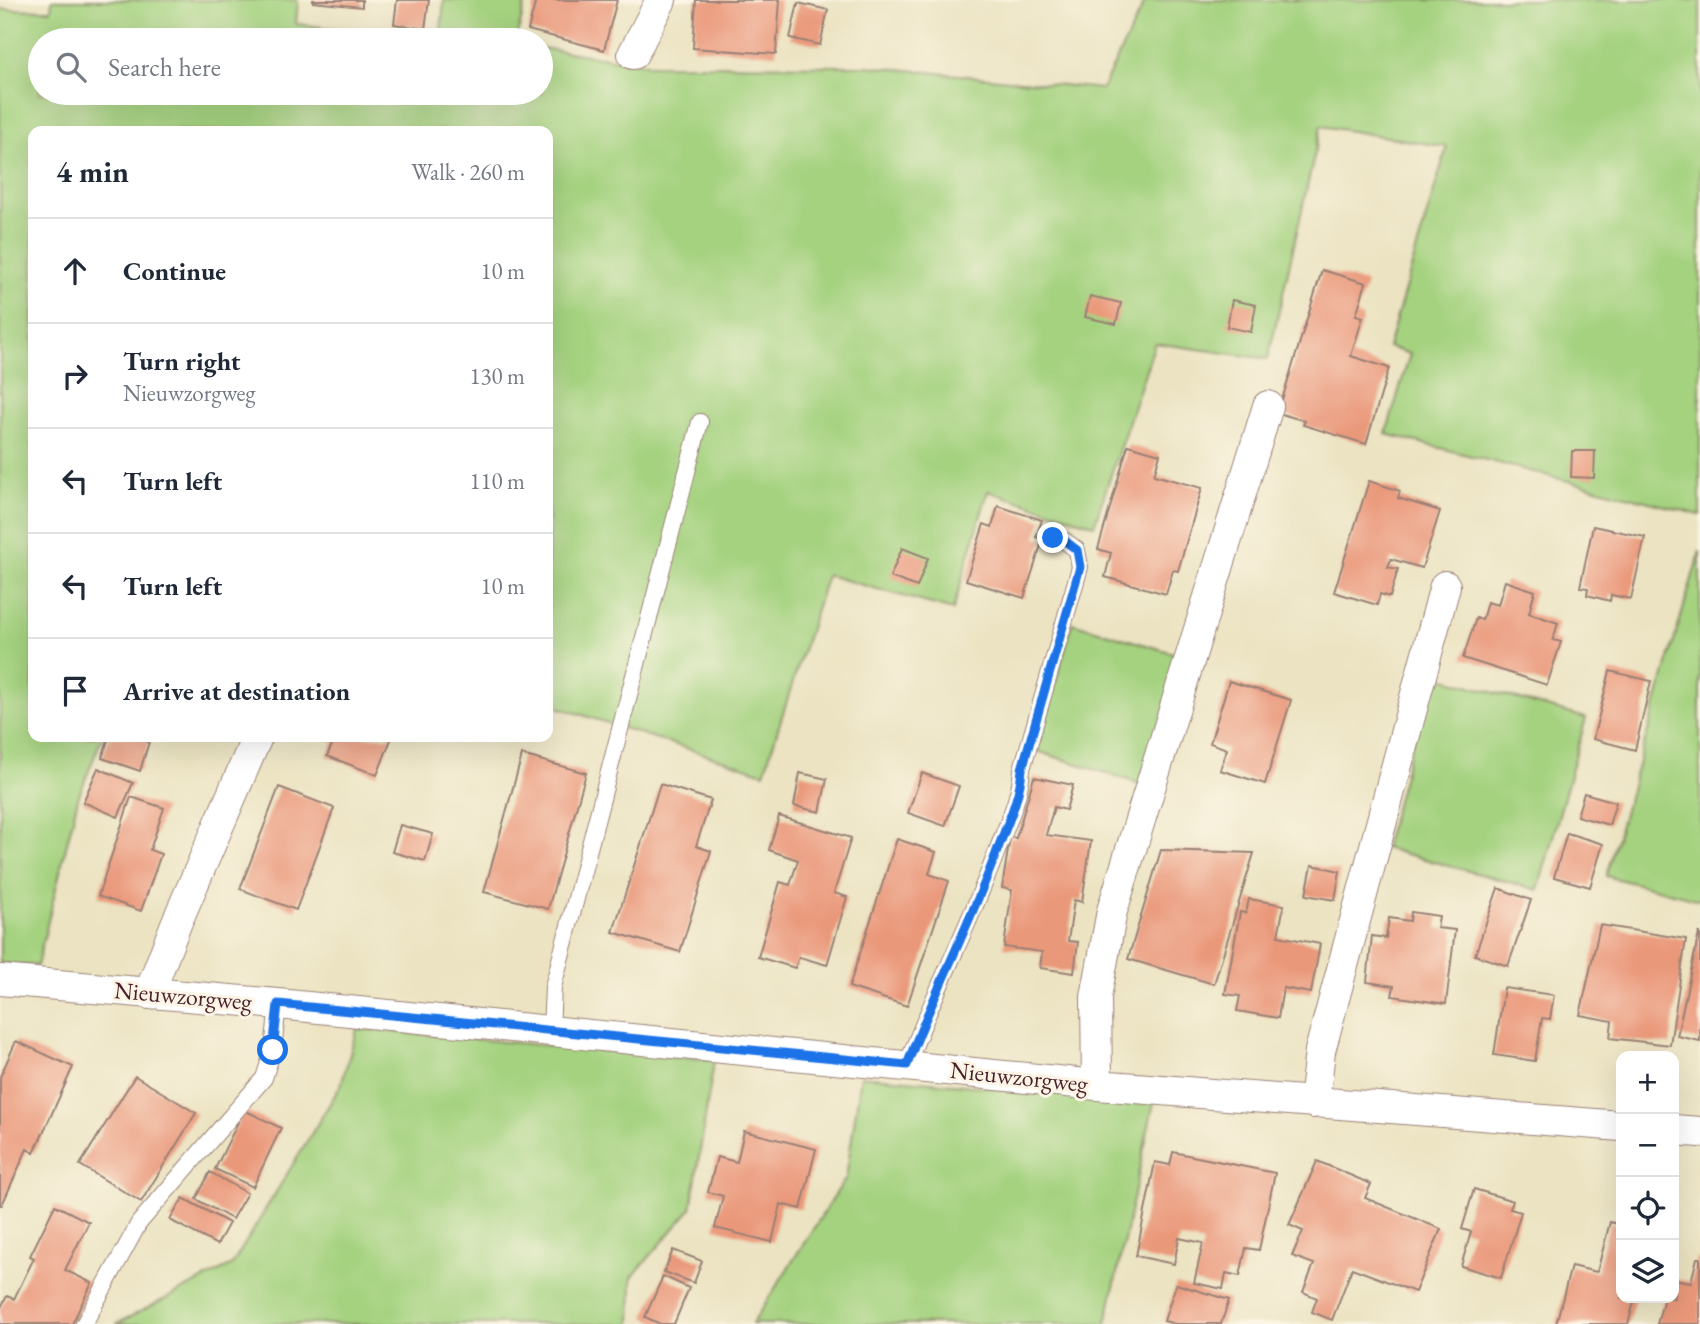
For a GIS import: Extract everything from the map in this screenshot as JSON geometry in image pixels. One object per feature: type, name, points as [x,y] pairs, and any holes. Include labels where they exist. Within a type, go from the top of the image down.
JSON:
[{"type":"street","points":[[633,54],[662,0]]},
{"type":"street","points":[[1097,1085],[1096,997],[1112,911],[1268,406]]},
{"type":"street","points":[[1314,1103],[1320,1051],[1445,586]]},
{"type":"street","points":[[149,993],[255,742]]},
{"type":"street","name":"Nieuwzorgweg","points":[[0,980],[278,1004],[1097,1085],[1616,1126]]},
{"type":"street","points":[[1679,1130],[1700,1132]]},
{"type":"lane","points":[[551,1031],[553,987],[700,422]]},
{"type":"lane","points":[[907,1065],[926,1014],[984,887],[1021,789],[1022,769],[1080,567],[1077,550],[1065,541],[1053,538]]},
{"type":"lane","points":[[84,1324],[139,1223],[264,1078],[273,1050],[278,1004]]},
{"type":"green space","points":[[52,0],[298,0],[296,24],[332,28],[28,28],[28,105],[553,105],[553,50],[652,65],[866,66],[1102,89],[1146,0],[1700,0],[1700,515],[1386,434],[1410,354],[1388,347],[1447,147],[1321,126],[1268,359],[1155,343],[1094,525],[988,491],[953,610],[827,575],[764,773],[553,706],[553,126],[28,126],[28,742],[100,742],[78,798],[37,966],[0,963],[0,9],[51,10]]},
{"type":"green space","points":[[444,0],[526,0],[519,28],[441,28]]},
{"type":"green space","points":[[1700,551],[1700,900],[1606,876]]},
{"type":"green space","points":[[1072,623],[1183,656],[1144,785],[1037,751]]},
{"type":"green space","points":[[1431,675],[1586,718],[1538,890],[1384,848]]},
{"type":"green space","points":[[357,1029],[714,1060],[691,1209],[632,1277],[631,1324],[116,1324],[232,1265],[341,1085]]},
{"type":"green space","points":[[861,1076],[1154,1102],[1106,1324],[752,1324],[846,1178]]},
{"type":"building","points":[[362,0],[362,7],[313,2]]},
{"type":"building","points":[[397,0],[429,0],[425,28],[394,24]]},
{"type":"building","points":[[536,0],[617,0],[604,50],[553,37],[553,28],[529,28]]},
{"type":"building","points":[[696,0],[780,0],[776,54],[693,48]]},
{"type":"building","points":[[798,3],[828,10],[820,45],[790,38]]},
{"type":"building","points":[[1322,270],[1366,283],[1356,315],[1363,317],[1351,356],[1389,368],[1366,444],[1303,425],[1305,421],[1278,413]]},
{"type":"building","points":[[1090,296],[1121,303],[1116,324],[1085,317]]},
{"type":"building","points":[[1232,300],[1256,305],[1251,332],[1227,327]]},
{"type":"building","points":[[1128,445],[1160,454],[1154,475],[1202,488],[1178,571],[1173,570],[1166,594],[1105,577],[1111,553],[1098,549]]},
{"type":"building","points":[[1572,451],[1595,451],[1594,478],[1571,477]]},
{"type":"building","points":[[1369,481],[1400,491],[1398,498],[1440,511],[1422,568],[1391,559],[1388,567],[1398,569],[1390,597],[1380,594],[1377,605],[1334,592]]},
{"type":"building","points":[[998,506],[1042,520],[1036,537],[1043,539],[1024,598],[966,580],[984,524],[992,527]]},
{"type":"building","points":[[1593,526],[1645,537],[1631,599],[1611,595],[1610,601],[1587,595],[1588,588],[1580,587]]},
{"type":"building","points":[[902,548],[928,558],[917,587],[890,577]]},
{"type":"building","points":[[1505,581],[1535,591],[1529,613],[1558,623],[1553,640],[1561,642],[1547,685],[1463,658],[1476,618],[1482,620],[1487,602],[1498,605]]},
{"type":"building","points":[[1610,671],[1651,681],[1635,750],[1593,739]]},
{"type":"building","points":[[1229,681],[1291,700],[1265,784],[1220,770],[1227,749],[1210,743]]},
{"type":"building","points":[[107,742],[149,742],[140,771],[102,758]]},
{"type":"building","points":[[333,742],[390,742],[377,775],[327,756]]},
{"type":"building","points":[[522,755],[586,773],[548,909],[484,892]]},
{"type":"building","points":[[98,768],[133,783],[118,817],[83,802]]},
{"type":"building","points":[[800,773],[827,779],[820,812],[794,806]]},
{"type":"building","points":[[922,773],[959,786],[945,826],[908,813]]},
{"type":"building","points":[[1034,777],[1073,785],[1066,810],[1054,807],[1046,835],[1091,841],[1082,902],[1074,900],[1068,941],[1078,942],[1074,973],[1040,968],[1042,952],[1004,947],[1012,890],[1002,888],[1010,837],[1016,838]]},
{"type":"building","points":[[660,784],[711,800],[696,846],[711,851],[680,952],[613,932]]},
{"type":"building","points":[[279,787],[334,808],[296,910],[240,889]]},
{"type":"building","points":[[1584,793],[1616,802],[1609,825],[1577,816]]},
{"type":"building","points":[[131,797],[164,808],[150,850],[161,854],[141,911],[98,896]]},
{"type":"building","points":[[779,816],[851,838],[834,893],[847,897],[827,965],[799,957],[795,968],[758,957],[780,882],[790,885],[798,860],[769,850]]},
{"type":"building","points":[[400,825],[433,834],[425,861],[392,852]]},
{"type":"building","points":[[1567,833],[1603,844],[1590,887],[1554,877]]},
{"type":"building","points":[[897,839],[936,852],[929,874],[949,881],[907,1006],[849,987]]},
{"type":"building","points":[[1161,850],[1254,853],[1214,984],[1128,959]]},
{"type":"building","points":[[1312,865],[1340,871],[1335,900],[1306,895]]},
{"type":"building","points":[[1498,888],[1531,900],[1508,966],[1475,955]]},
{"type":"building","points":[[1249,899],[1284,905],[1278,936],[1320,944],[1311,993],[1283,988],[1278,1018],[1237,1011],[1240,996],[1225,994],[1240,912],[1246,913]]},
{"type":"building","points":[[1411,912],[1439,916],[1437,928],[1455,930],[1446,1004],[1392,996],[1394,986],[1367,982],[1372,936],[1386,938],[1389,918],[1410,921]]},
{"type":"building","points":[[1600,925],[1686,939],[1670,1045],[1610,1038],[1612,1021],[1580,1015]]},
{"type":"building","points":[[1700,933],[1700,1041],[1677,1036]]},
{"type":"building","points":[[1504,988],[1554,995],[1550,1019],[1542,1018],[1535,1061],[1494,1055]]},
{"type":"building","points":[[16,1041],[73,1067],[34,1153],[27,1149],[0,1205],[0,1077]]},
{"type":"building","points":[[135,1076],[196,1113],[141,1202],[80,1165]]},
{"type":"building","points":[[244,1110],[281,1128],[253,1187],[215,1169]]},
{"type":"building","points":[[744,1131],[816,1149],[801,1209],[781,1204],[772,1242],[715,1228],[723,1196],[708,1192],[717,1157],[737,1162]]},
{"type":"building","points":[[1173,1152],[1275,1173],[1259,1250],[1246,1248],[1240,1276],[1226,1273],[1223,1289],[1194,1283],[1203,1243],[1179,1238],[1174,1264],[1136,1256],[1155,1162],[1170,1165]]},
{"type":"building","points":[[1317,1161],[1371,1184],[1365,1198],[1441,1229],[1415,1292],[1352,1268],[1332,1320],[1312,1312],[1317,1298],[1303,1292],[1314,1264],[1292,1256],[1303,1231],[1289,1225]]},
{"type":"building","points":[[210,1172],[247,1193],[232,1219],[196,1199]]},
{"type":"building","points":[[1474,1189],[1513,1201],[1510,1209],[1521,1212],[1501,1278],[1461,1266],[1471,1232],[1462,1229]]},
{"type":"building","points":[[183,1198],[229,1223],[217,1245],[170,1220]]},
{"type":"building","points":[[55,1205],[89,1222],[65,1270],[92,1283],[72,1324],[0,1324],[0,1309],[7,1296],[14,1299],[34,1258],[30,1256]]},
{"type":"building","points":[[1610,1222],[1616,1224],[1616,1303],[1634,1303],[1628,1324],[1556,1324],[1571,1266],[1597,1272]]},
{"type":"building","points":[[673,1250],[702,1261],[694,1283],[664,1272]]},
{"type":"building","points":[[1697,1258],[1700,1258],[1700,1324],[1657,1324],[1663,1303],[1679,1303],[1679,1280],[1691,1282]]},
{"type":"building","points":[[663,1276],[689,1288],[674,1324],[660,1324],[645,1317]]},
{"type":"building","points":[[1176,1284],[1229,1300],[1221,1324],[1175,1324],[1164,1321]]},
{"type":"route","points":[[273,1050],[278,1004],[907,1065],[926,1014],[984,887],[1021,789],[1022,769],[1080,567],[1077,550],[1065,541],[1053,538]]}]
